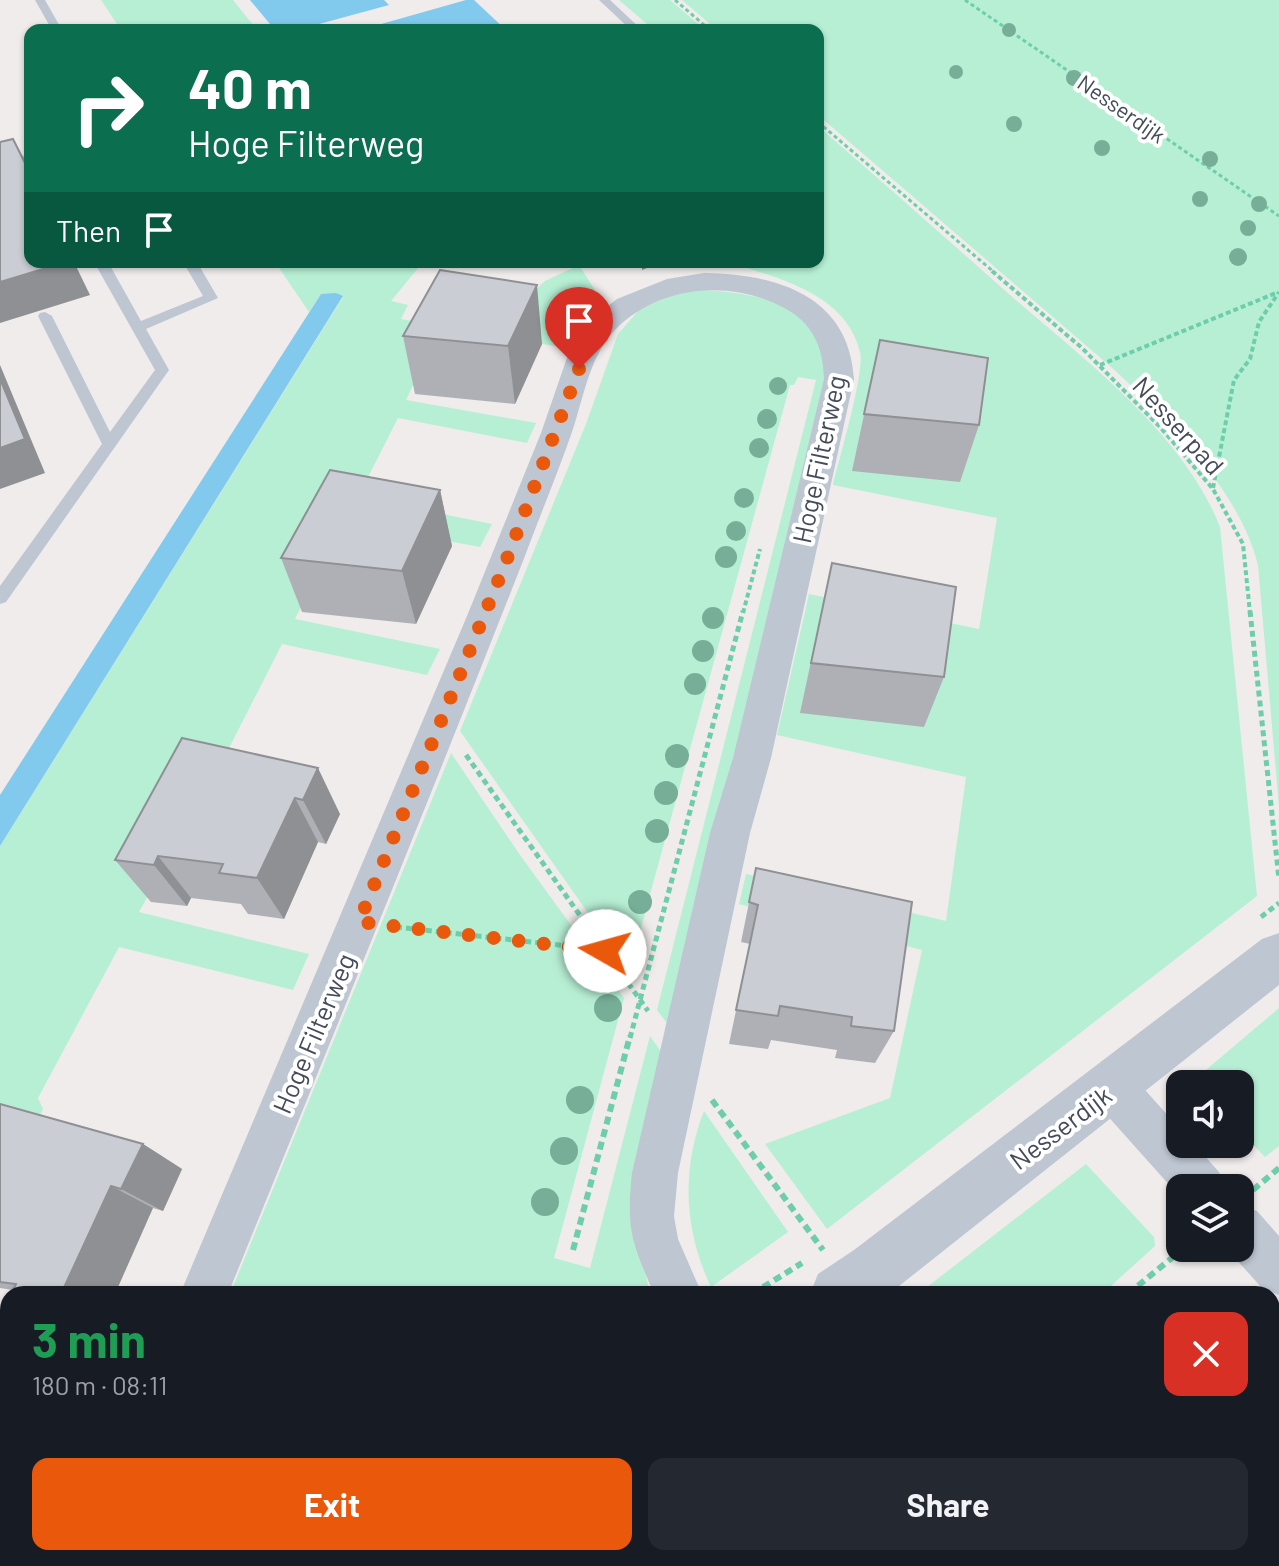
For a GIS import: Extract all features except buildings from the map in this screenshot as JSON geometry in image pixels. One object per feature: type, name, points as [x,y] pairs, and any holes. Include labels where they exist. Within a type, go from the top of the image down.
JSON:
[{"type":"street","name":"Hoge Filterweg","points":[[207,1286],[537,483],[588,344],[623,309],[650,292],[672,285],[716,281],[749,284],[795,301],[818,319],[834,338],[839,353],[839,379],[752,758],[730,833],[685,1025],[655,1173],[651,1216],[655,1240],[675,1286]]},
{"type":"street","name":"Nesserdijk","points":[[850,1286],[1112,1087],[1279,955]]},
{"type":"street","points":[[1112,1087],[1190,1174]]},
{"type":"street","points":[[1254,1227],[1279,1271]]},
{"type":"lane","points":[[40,0],[54,24]]},
{"type":"lane","points":[[604,0],[630,24]]},
{"type":"lane","points":[[0,166],[24,160]]},
{"type":"lane","points":[[0,598],[162,370],[104,268]]},
{"type":"lane","points":[[138,327],[211,298],[194,268]]},
{"type":"lane","points":[[45,316],[109,444]]},
{"type":"path","points":[[675,0],[703,24]]},
{"type":"path","name":"Nesserdijk","points":[[965,0],[1279,216]]},
{"type":"path","name":"Nesserpad","points":[[824,127],[1099,365],[1161,428],[1213,489],[1243,544],[1279,879]]},
{"type":"path","points":[[1099,365],[1278,292]]},
{"type":"path","points":[[1213,489],[1234,380],[1250,359],[1259,322],[1278,292]]},
{"type":"path","points":[[573,1250],[762,539]]},
{"type":"path","points":[[359,922],[605,951]]},
{"type":"path","points":[[1254,1200],[1279,1168]]},
{"type":"path","points":[[1138,1286],[1167,1262]]},
{"type":"green space","points":[[101,0],[233,0],[252,24],[117,24]]},
{"type":"green space","points":[[619,0],[670,0],[698,24],[647,24]]},
{"type":"green space","points":[[682,0],[1279,0],[1279,807],[1258,565],[1235,509],[1218,482],[1176,431],[1110,366],[824,120],[824,24],[710,24]]},
{"type":"green space","points":[[824,131],[1100,372],[1158,430],[1183,461],[1204,493],[1220,527],[1257,896],[827,1229],[765,1144],[890,1098],[922,950],[739,904],[746,874],[946,921],[966,777],[777,735],[809,594],[979,629],[997,518],[833,485],[859,378],[860,352],[853,333],[828,304],[776,278],[746,268],[824,268]]},
{"type":"green space","points":[[279,268],[418,268],[391,301],[408,305],[401,319],[441,326],[406,400],[536,423],[527,443],[398,418],[358,497],[492,524],[480,547],[345,522],[295,619],[440,649],[427,675],[282,644],[139,912],[309,954],[293,990],[119,947],[38,1098],[43,1109],[0,1192],[0,846],[343,297],[321,294],[309,312]]},
{"type":"green space","points":[[573,268],[581,268],[600,298],[580,320],[567,348],[488,335],[545,281]]},
{"type":"green space","points":[[694,290],[745,294],[798,312],[811,322],[820,335],[828,378],[669,1026],[657,1010],[816,380],[798,377],[794,385],[790,385],[629,971],[460,731],[586,424],[618,334],[639,310],[669,296]]},
{"type":"green space","points":[[451,753],[520,855],[624,998],[554,1258],[590,1268],[650,1036],[662,1053],[634,1222],[648,1286],[233,1286]]},
{"type":"green space","points":[[1279,1008],[1279,1146],[1265,1157],[1254,1146],[1254,1070],[1206,1070]]},
{"type":"green space","points":[[704,1111],[788,1232],[712,1286],[702,1266],[691,1222],[689,1177]]},
{"type":"green space","points":[[1086,1164],[1154,1237],[1155,1246],[1111,1286],[928,1286]]},
{"type":"water","points":[[250,0],[384,0],[389,5],[319,24],[270,24]]},
{"type":"water","points":[[474,0],[500,24],[381,24]]},
{"type":"water","points":[[321,294],[343,296],[0,846],[0,795]]},
{"type":"route","points":[[579,369],[505,564],[359,922],[605,951]]}]
